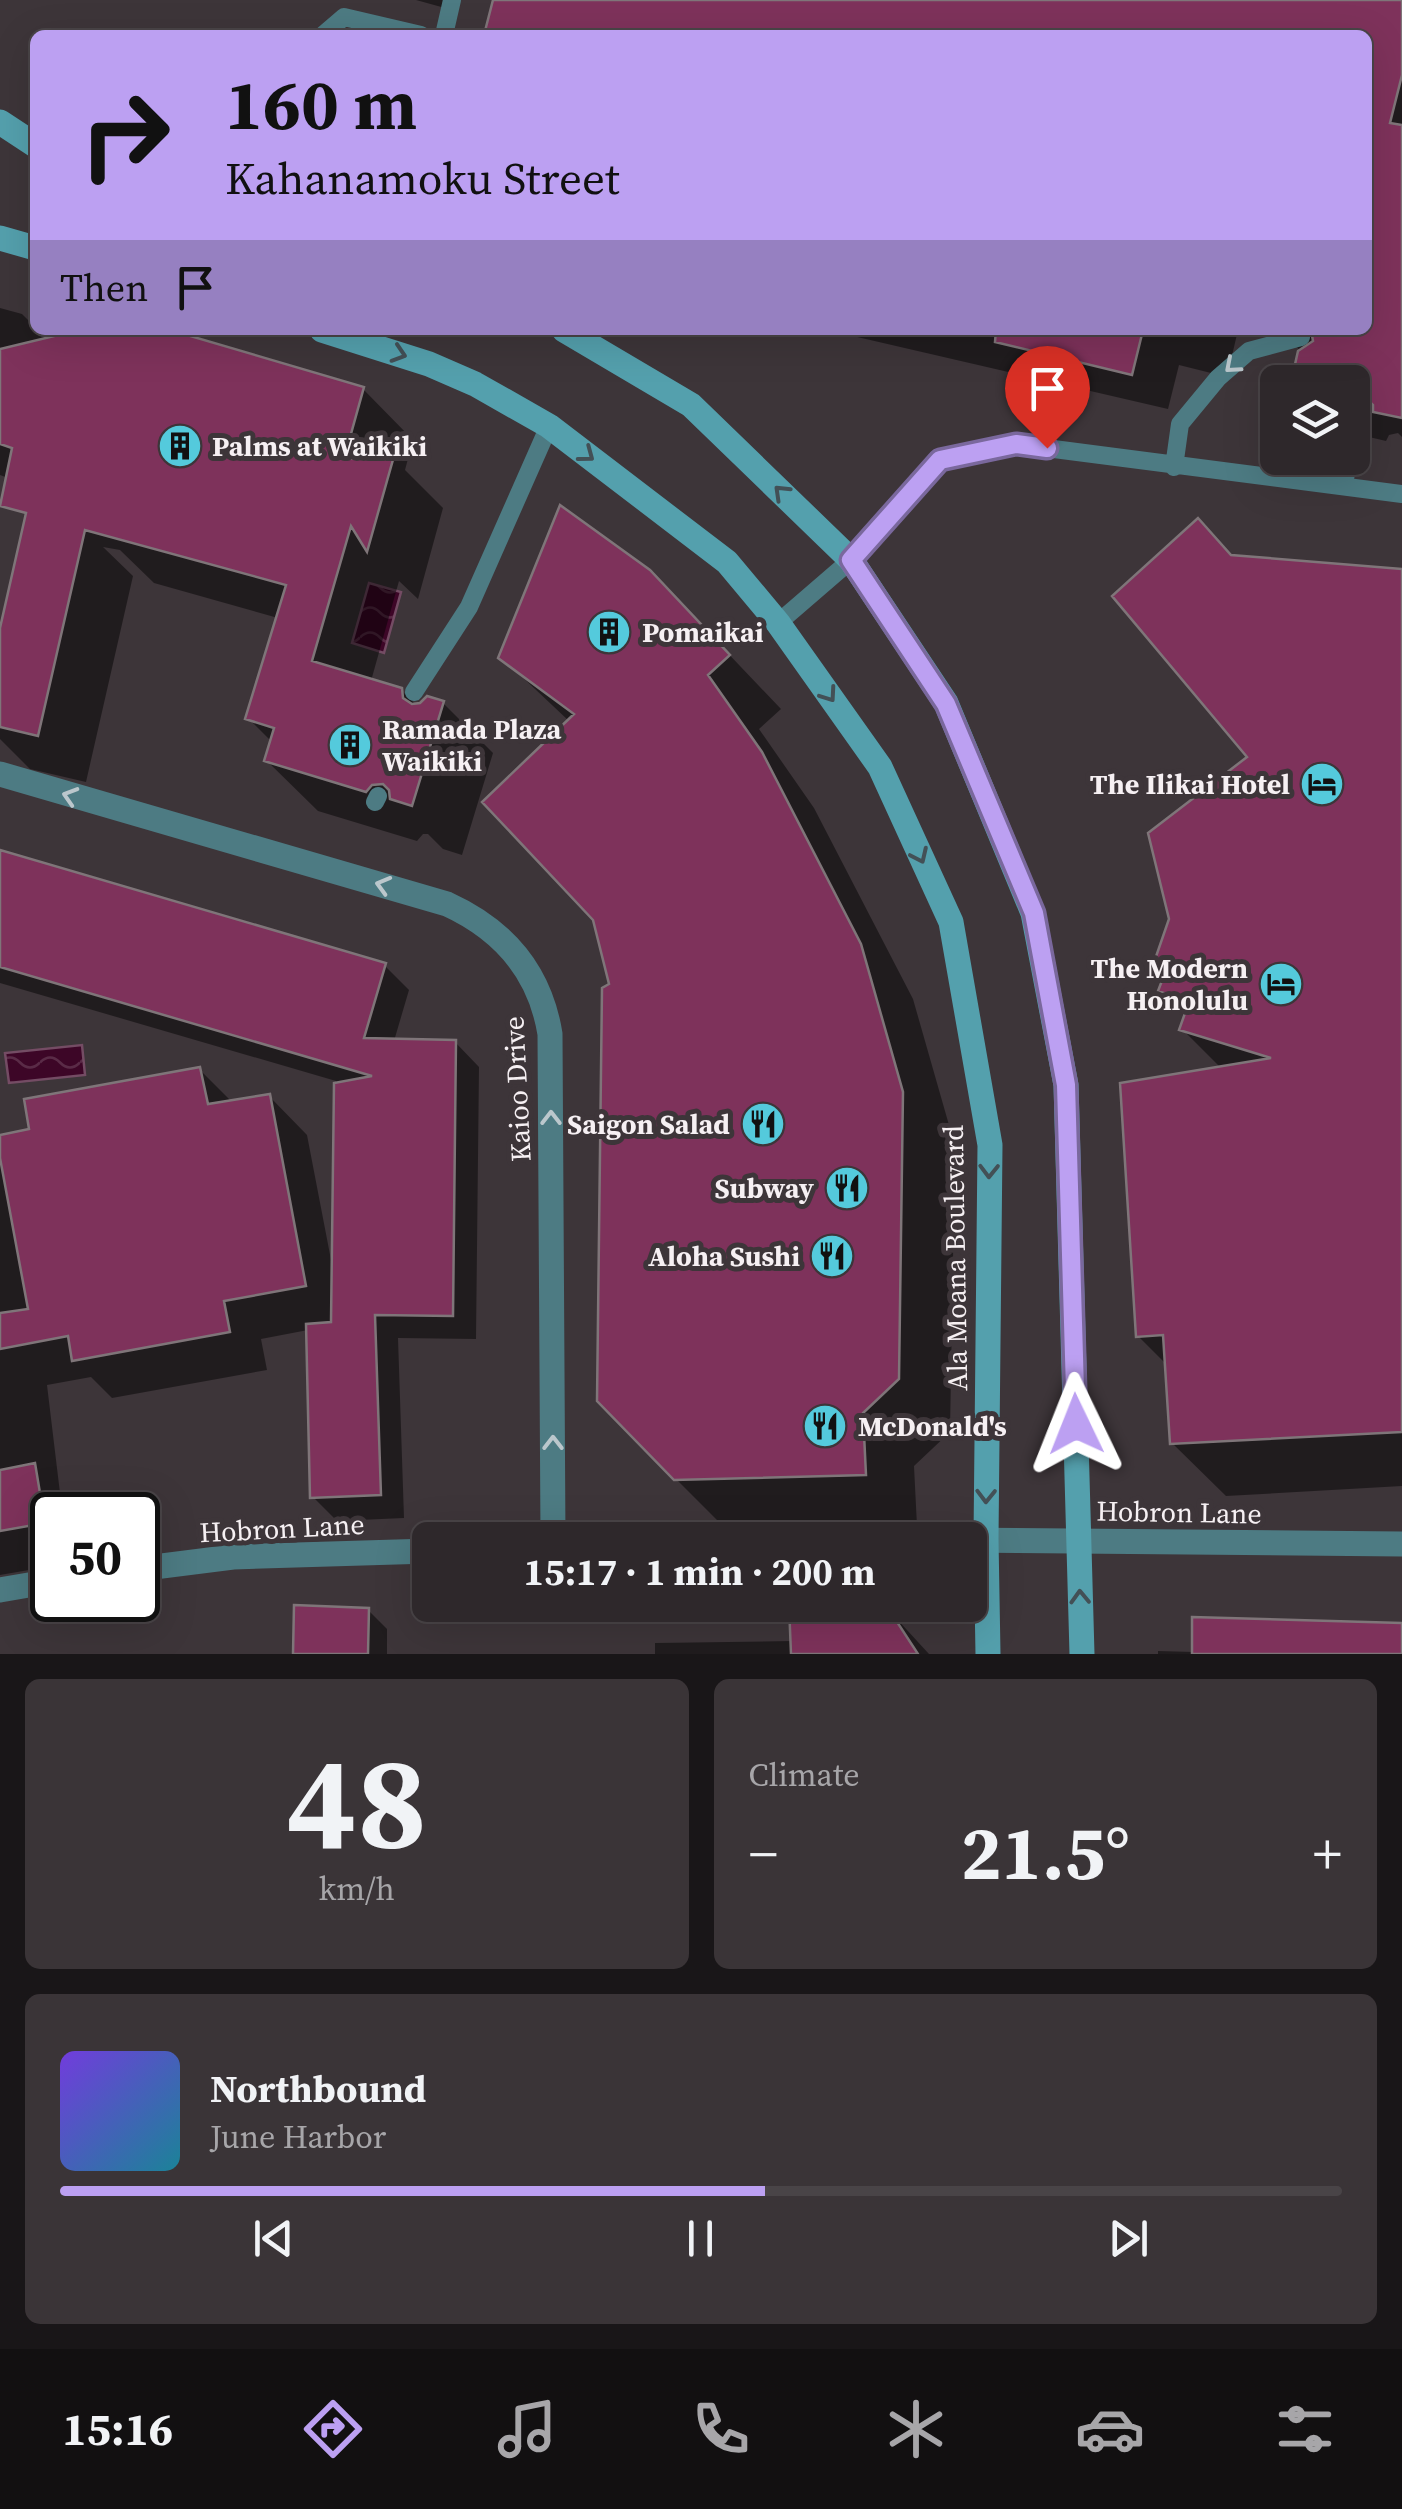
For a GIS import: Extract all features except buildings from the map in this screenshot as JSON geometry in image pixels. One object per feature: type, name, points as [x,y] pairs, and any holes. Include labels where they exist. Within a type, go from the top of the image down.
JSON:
[{"type":"main road","points":[[0,122],[30,144]]},
{"type":"main road","points":[[0,142],[30,147]]},
{"type":"main road","points":[[0,238],[30,247]]},
{"type":"main road","name":"Ala Moana Boulevard","points":[[338,335],[429,364],[475,384],[550,426],[727,562],[778,623],[880,767],[951,922],[990,1145],[986,1522]]},
{"type":"main road","points":[[573,335],[692,405],[851,560],[946,704],[1034,913],[1066,1085],[1082,1654]]},
{"type":"main road","name":"Ala Moana Boulevard","points":[[987,1596],[988,1654]]},
{"type":"street","name":"Kaioo Drive","points":[[0,774],[447,904],[493,930],[527,969],[542,1000],[550,1034],[554,1522]]},
{"type":"street","name":"Hobron Lane","points":[[987,1539],[1402,1544]]},
{"type":"street","name":"Hobron Lane","points":[[160,1565],[234,1557],[412,1552]]},
{"type":"street","points":[[0,1590],[30,1585]]},
{"type":"lane","points":[[445,30],[452,0]]},
{"type":"lane","points":[[329,30],[344,16],[401,30]]},
{"type":"lane","points":[[1174,467],[1180,424],[1218,378],[1249,351],[1301,337]]},
{"type":"lane","points":[[414,692],[469,607],[550,426]]},
{"type":"lane","points":[[778,623],[851,560],[940,460],[1016,444],[1402,494]]},
{"type":"lane","points":[[1343,486],[1346,475]]},
{"type":"water","points":[[369,583],[401,592],[384,653],[352,643]]},
{"type":"water","points":[[82,1045],[85,1075],[9,1083],[5,1053]]},
{"type":"place","name":"Palms at Waikiki","points":[[180,446]]},
{"type":"place","name":"Pomaikai","points":[[609,632]]},
{"type":"place","name":"Ramada Plaza Waikiki","points":[[350,745]]},
{"type":"place","name":"The Ilikai Hotel","points":[[1322,784]]},
{"type":"place","name":"The Modern Honolulu","points":[[1281,984]]},
{"type":"place","name":"Saigon Salad","points":[[763,1124]]},
{"type":"place","name":"Subway","points":[[847,1188]]},
{"type":"place","name":"Aloha Sushi","points":[[832,1256]]},
{"type":"place","name":"McDonald's","points":[[825,1426]]},
{"type":"route","points":[[1047,448],[1016,444],[940,460],[851,560],[946,704],[1034,913],[1066,1085],[1076,1424]]}]
